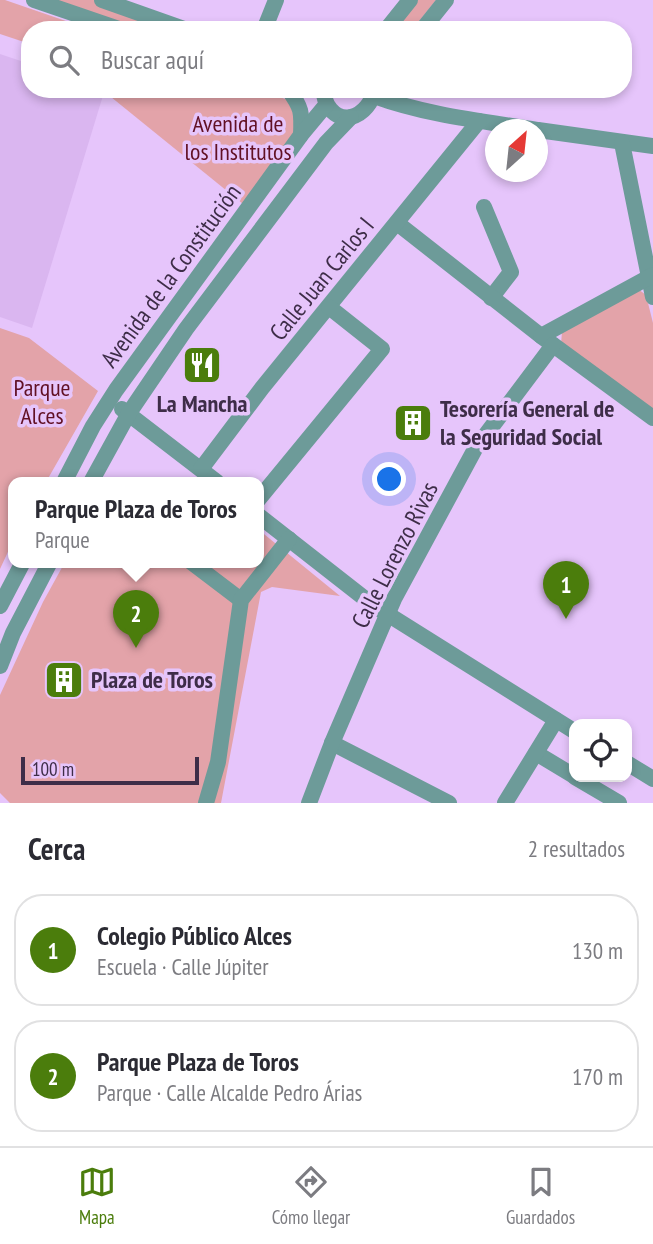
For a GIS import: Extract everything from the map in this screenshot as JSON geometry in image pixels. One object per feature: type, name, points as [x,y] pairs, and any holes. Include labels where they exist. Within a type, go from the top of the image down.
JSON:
[{"type":"street","points":[[34,0],[96,21]]},
{"type":"street","points":[[102,0],[149,8],[171,21]]},
{"type":"street","points":[[267,21],[275,0]]},
{"type":"street","points":[[393,21],[410,0]]},
{"type":"street","points":[[429,21],[446,0]]},
{"type":"street","points":[[295,98],[300,105],[302,116],[301,135]]},
{"type":"street","points":[[325,98],[340,116],[351,117]]},
{"type":"street","name":"Avenida de la Constitución","points":[[67,477],[109,401],[325,98]]},
{"type":"street","name":"Avenida de la Constitución","points":[[94,477],[129,413],[186,329],[326,143],[351,117],[365,109],[371,98]]},
{"type":"street","points":[[384,98],[396,104],[437,114],[485,122]]},
{"type":"street","name":"Calle Juan Carlos I","points":[[201,469],[262,388],[479,121]]},
{"type":"street","points":[[548,132],[653,146]]},
{"type":"street","points":[[622,143],[653,297]]},
{"type":"street","points":[[484,207],[511,272],[491,298]]},
{"type":"street","points":[[397,223],[547,341],[653,418]]},
{"type":"street","points":[[547,341],[651,277]]},
{"type":"street","points":[[264,493],[383,349],[329,307]]},
{"type":"street","name":"Calle Lorenzo Rivas","points":[[309,803],[394,600],[475,449],[547,341]]},
{"type":"street","points":[[109,401],[129,413],[211,477]]},
{"type":"street","points":[[264,520],[387,614],[569,729]]},
{"type":"street","points":[[206,803],[218,762],[241,600],[289,539]]},
{"type":"street","points":[[0,606],[20,568]]},
{"type":"street","points":[[0,666],[47,568]]},
{"type":"street","points":[[199,568],[241,600]]},
{"type":"street","points":[[505,803],[556,720]]},
{"type":"street","points":[[332,743],[449,803]]},
{"type":"street","points":[[536,753],[569,773]]},
{"type":"street","points":[[632,766],[653,779]]},
{"type":"street","points":[[583,782],[618,803]]},
{"type":"shaded area","points":[[0,54],[21,61],[21,98],[102,98],[32,328],[0,317]]},
{"type":"green space","points":[[0,0],[66,21],[21,21],[21,41],[0,34]]},
{"type":"green space","points":[[34,0],[102,0],[162,21],[96,21]]},
{"type":"green space","points":[[418,0],[436,0],[419,21],[400,21]]},
{"type":"green space","name":"Avenida de los Institutos","points":[[112,98],[282,98],[300,105],[301,135],[248,208]]},
{"type":"green space","points":[[638,289],[646,295],[653,323],[653,411],[561,344],[562,332]]},
{"type":"green space","name":"Parque Alces","points":[[0,328],[29,338],[98,391],[49,477],[8,477],[8,552],[0,569]]},
{"type":"green space","points":[[264,534],[340,596],[272,587],[261,592],[221,803],[10,803],[0,793],[0,695],[62,568],[264,568]]},
{"type":"place","name":"La Mancha","points":[[202,365]]},
{"type":"place","name":"Tesorería General de la Seguridad Social","points":[[413,423]]},
{"type":"place","name":"Colegio Público Alces","points":[[566,619]]},
{"type":"place","name":"Parque Plaza de Toros","points":[[136,648]]},
{"type":"place","name":"Plaza de Toros","points":[[64,680]]}]
